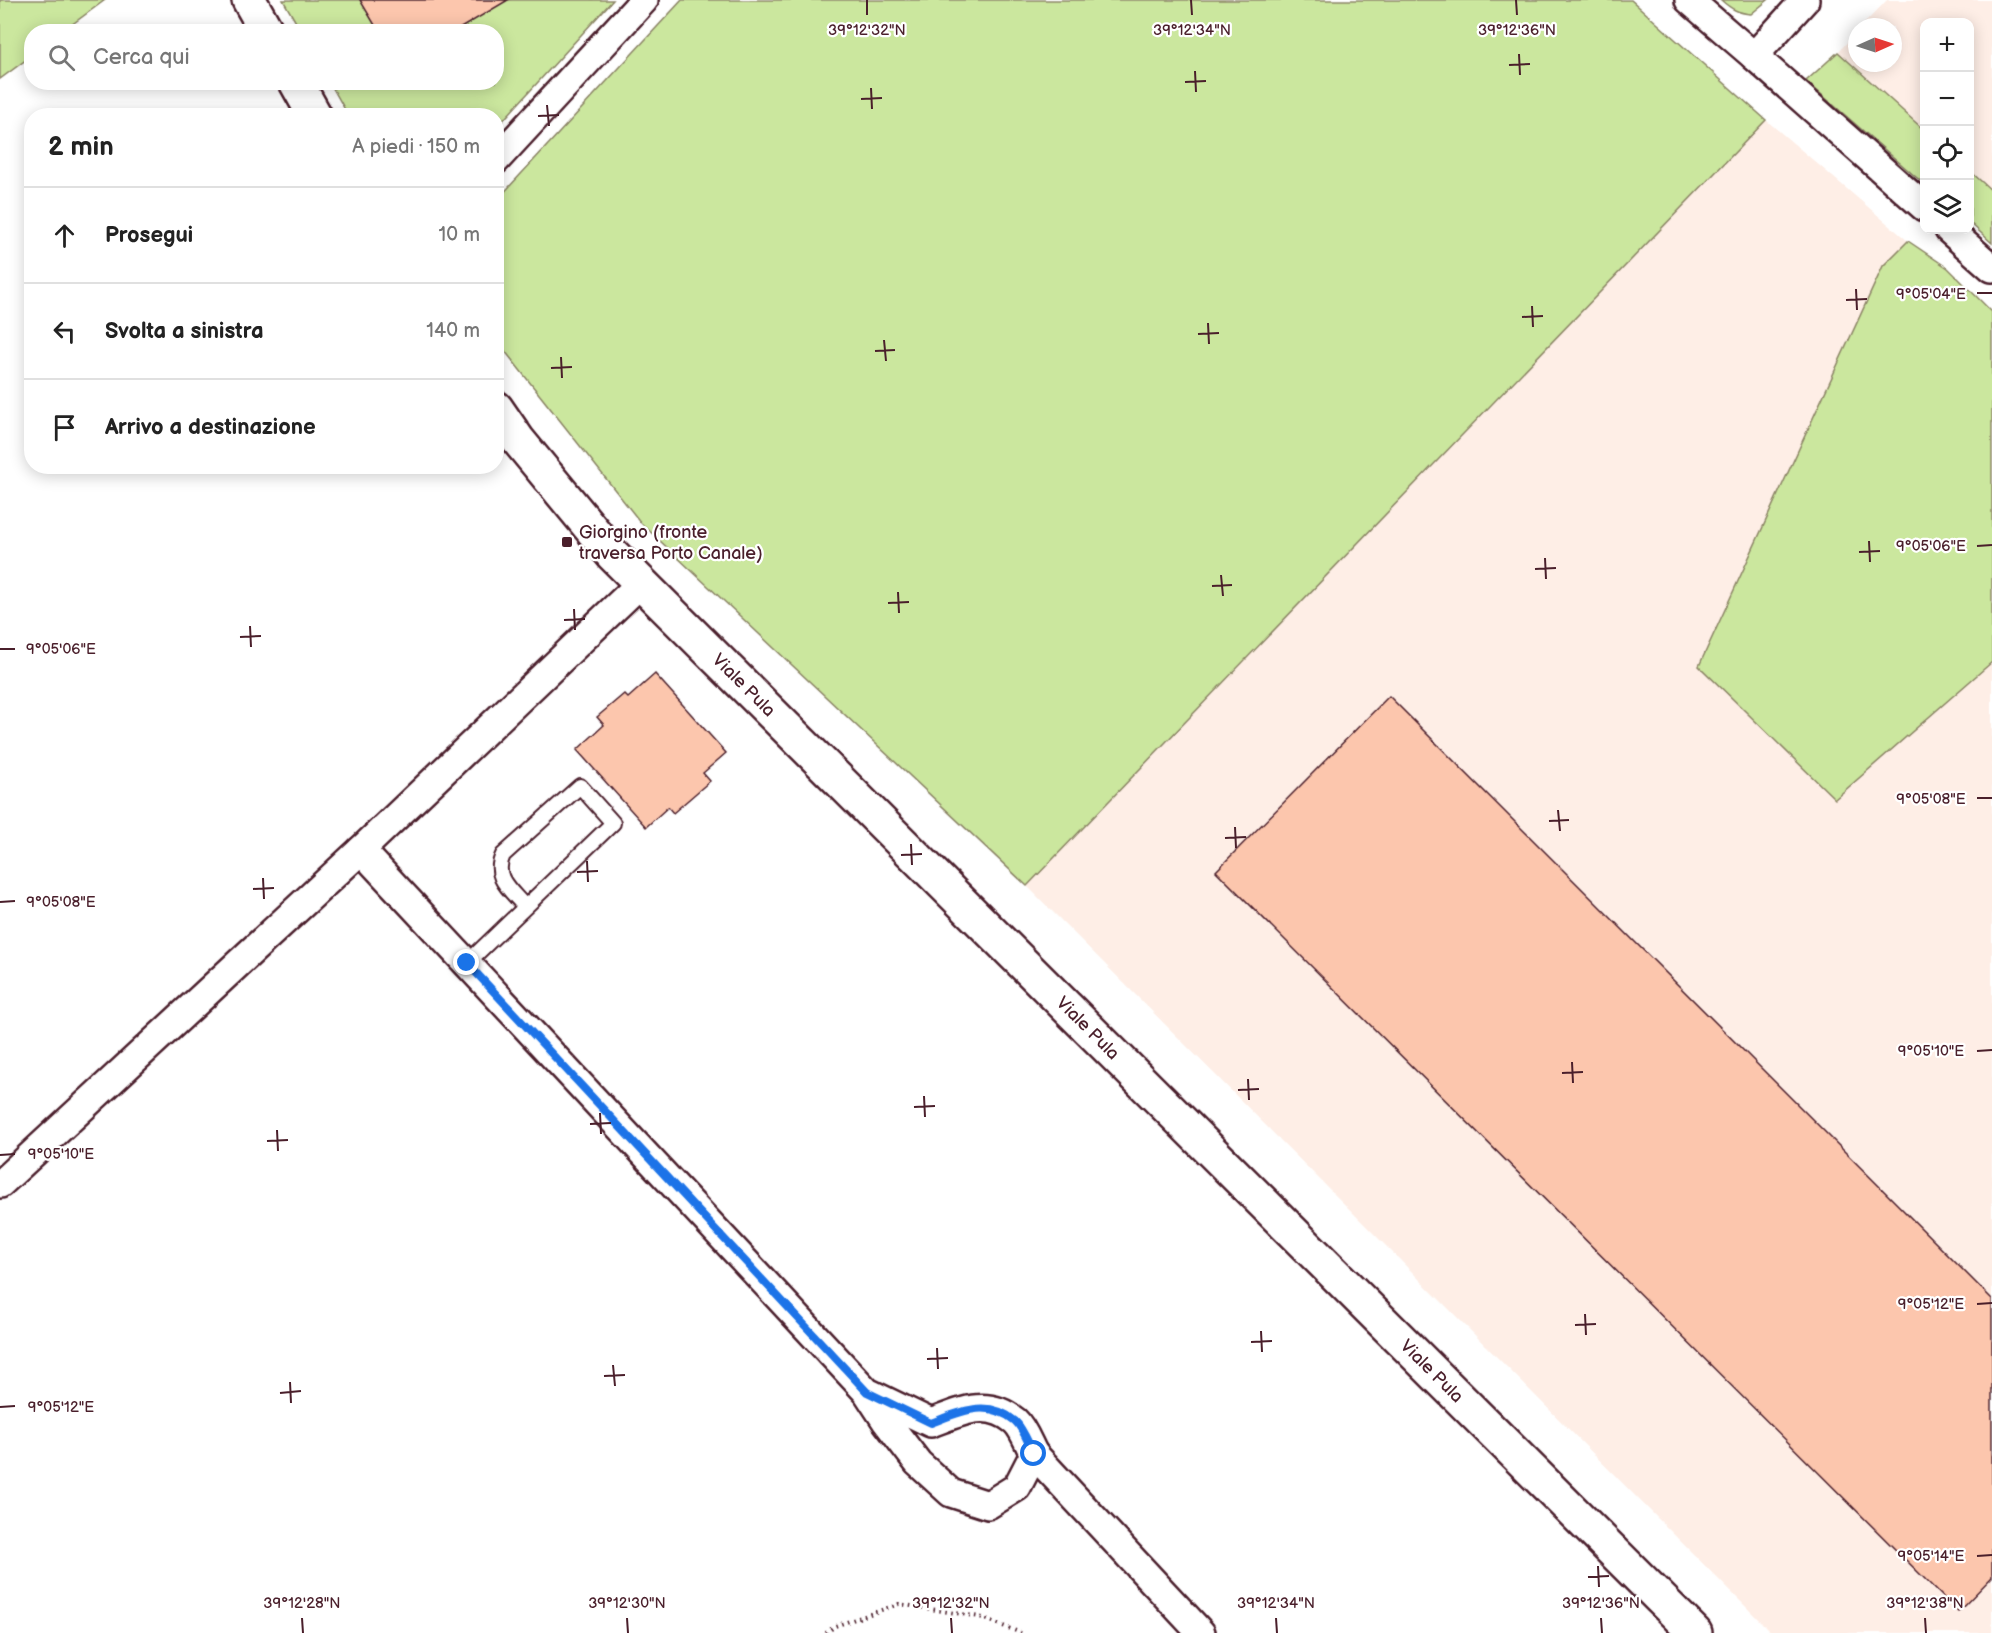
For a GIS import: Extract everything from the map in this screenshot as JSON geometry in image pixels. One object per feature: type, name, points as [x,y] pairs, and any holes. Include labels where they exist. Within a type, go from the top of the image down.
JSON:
[{"type":"street","points":[[249,0],[262,24]]},
{"type":"street","points":[[504,151],[644,0]]},
{"type":"street","points":[[1689,0],[1920,203]]},
{"type":"street","points":[[1754,56],[1805,0]]},
{"type":"street","points":[[300,90],[311,108]]},
{"type":"street","points":[[1954,234],[1992,267]]},
{"type":"street","name":"Viale Pula","points":[[504,420],[518,440],[612,554],[1695,1633]]},
{"type":"street","points":[[0,1184],[361,850],[641,583]]},
{"type":"street","points":[[361,850],[867,1392],[918,1463],[951,1493],[988,1505],[1017,1487],[1034,1454]]},
{"type":"street","points":[[867,1392],[931,1423],[962,1411],[990,1408],[1017,1422],[1034,1454],[1202,1633]]},
{"type":"lane","points":[[467,963],[613,823],[580,786],[503,855],[498,865],[501,879],[525,907]]},
{"type":"path","points":[[826,1633],[835,1626],[899,1604],[980,1617],[1021,1633]]},
{"type":"shaded area","points":[[1887,0],[1992,0],[1992,191],[1974,175],[1974,18],[1920,18],[1920,126],[1860,72],[1902,72],[1902,18],[1870,18]]},
{"type":"shaded area","points":[[1848,41],[1848,61],[1838,52]]},
{"type":"shaded area","points":[[1766,120],[1908,241],[1883,266],[1699,666],[1835,799],[1992,662],[1992,1633],[1772,1633],[1027,886]]},
{"type":"green space","points":[[0,0],[105,0],[72,24],[24,24],[24,61],[0,79]]},
{"type":"green space","points":[[283,0],[613,0],[504,119],[504,108],[344,108],[334,90],[504,90],[504,24],[297,24]]},
{"type":"green space","points":[[682,0],[1631,0],[1766,120],[1027,886],[641,523],[504,350],[504,192]]},
{"type":"green space","points":[[1721,0],[1768,0],[1751,14],[1735,10]]},
{"type":"green space","points":[[1838,52],[1848,61],[1848,72],[1860,72],[1920,126],[1920,181],[1806,81]]},
{"type":"green space","points":[[1974,175],[1992,191],[1992,243],[1974,227]]},
{"type":"green space","points":[[1908,241],[1948,268],[1992,312],[1992,662],[1835,799],[1699,666],[1883,266]]},
{"type":"building","points":[[360,0],[508,0],[468,24],[374,24]]},
{"type":"building","points":[[655,674],[726,753],[703,773],[710,781],[673,813],[668,807],[646,827],[577,750],[604,725],[597,717],[624,694],[628,698]]},
{"type":"building","points":[[1389,696],[1992,1299],[1992,1577],[1958,1612],[1216,871]]},
{"type":"place","name":"Giorgino (fronte traversa Porto Canale)","points":[[567,542]]},
{"type":"route","points":[[467,963],[867,1392],[931,1423],[962,1411],[990,1408],[1017,1422],[1034,1454]]}]
